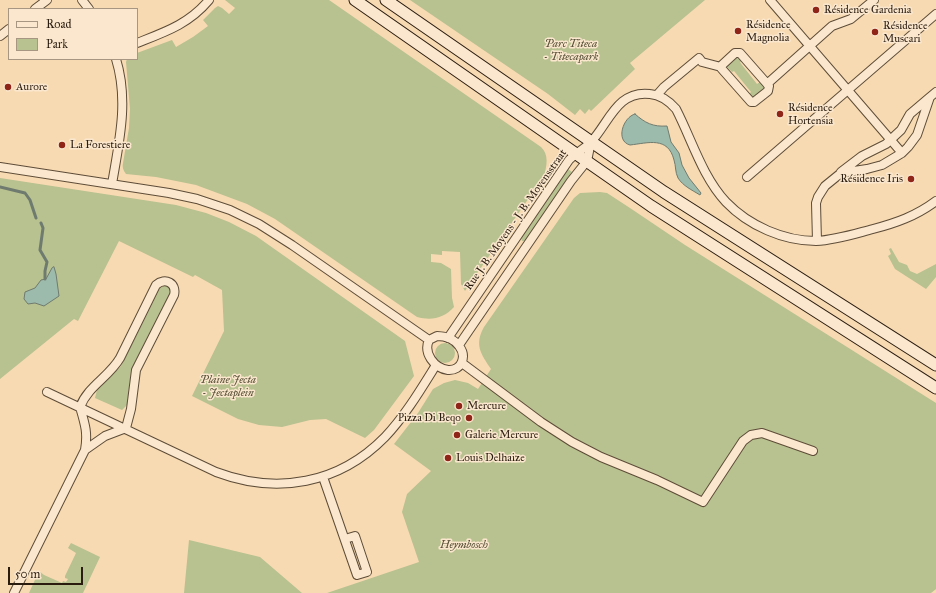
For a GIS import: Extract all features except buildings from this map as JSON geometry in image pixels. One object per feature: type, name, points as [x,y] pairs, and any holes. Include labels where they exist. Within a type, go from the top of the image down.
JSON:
[{"type":"main road","points":[[355,0],[657,210],[936,388]]},
{"type":"main road","points":[[386,0],[664,192],[936,365]]},
{"type":"street","points":[[36,8],[47,0]]},
{"type":"street","points":[[82,0],[88,8]]},
{"type":"street","points":[[138,43],[181,25],[198,12],[209,0]]},
{"type":"street","points":[[770,0],[902,153]]},
{"type":"street","points":[[767,84],[832,26],[851,19],[874,0]]},
{"type":"street","points":[[747,177],[936,14]]},
{"type":"street","points":[[0,36],[8,30]]},
{"type":"street","points":[[657,95],[699,58],[702,62],[721,67],[752,102],[755,102],[769,90],[769,86],[739,53],[735,53],[721,67]]},
{"type":"street","points":[[112,184],[123,110],[121,76],[116,60]]},
{"type":"street","points":[[591,142],[621,102],[639,94],[657,95],[676,109],[708,178],[721,196],[752,223],[780,235],[800,240],[817,241],[844,237],[902,221],[936,201]]},
{"type":"street","points":[[817,241],[816,203],[818,197],[826,186],[862,156],[881,147],[891,140],[901,130],[910,114],[933,94]]},
{"type":"street","points":[[841,173],[882,165],[902,153],[917,135],[933,94]]},
{"type":"street","name":"Rue J. B. Moyens - J. B. Moyensstraat","points":[[448,338],[566,165],[576,153],[591,142]]},
{"type":"street","name":"Rue J. B. Moyens - J. B. Moyensstraat","points":[[458,345],[571,181],[587,161],[591,142]]},
{"type":"street","points":[[0,167],[169,193],[197,199],[243,216],[292,245],[429,340]]},
{"type":"street","points":[[14,593],[85,450],[87,428],[80,407],[86,395],[114,367],[120,358],[156,285],[162,282],[168,282],[174,286],[174,295],[136,370],[131,409],[126,428]]},
{"type":"street","points":[[437,336],[448,338],[458,345],[464,354],[462,363],[458,367],[448,370],[436,365],[429,355],[427,344],[429,340],[437,336]]},
{"type":"street","points":[[462,363],[541,422],[572,442],[601,457],[643,474],[703,502],[743,441],[751,435],[762,433],[813,451]]},
{"type":"street","points":[[47,392],[126,428],[216,472],[246,481],[281,484],[323,477],[342,469],[359,459],[385,437],[405,411],[436,365]]},
{"type":"street","points":[[85,450],[104,436],[126,428]]},
{"type":"street","points":[[323,477],[345,539]]},
{"type":"green space","points":[[225,0],[329,0],[544,150],[547,160],[544,176],[465,291],[461,284],[460,252],[442,251],[442,255],[431,254],[431,262],[441,263],[451,269],[452,298],[454,307],[446,314],[437,318],[428,319],[417,317],[275,219],[247,204],[196,185],[156,177],[125,173],[123,164],[129,128],[130,109],[127,60],[138,60],[138,53],[172,40],[176,47],[208,26],[203,20],[218,6],[229,14],[235,8]]},
{"type":"green space","name":"Parc Titeca - Titecapark","points":[[410,0],[705,0],[630,63],[635,69],[591,111],[589,109],[585,114],[580,109],[575,115],[548,94]]},
{"type":"green space","points":[[734,57],[739,57],[742,61],[740,62],[742,65],[757,84],[760,82],[764,87],[763,91],[752,97],[749,94],[751,92],[734,71],[732,72],[727,67]]},
{"type":"green space","points":[[568,169],[572,172],[525,241],[522,241],[521,238]]},
{"type":"green space","name":"Plaine Jecta - Jectaplein","points":[[0,178],[176,205],[206,213],[229,222],[256,236],[405,341],[414,376],[374,430],[365,438],[326,419],[310,420],[282,427],[259,425],[238,419],[192,396],[224,331],[222,290],[195,275],[193,277],[119,241],[78,321],[74,319],[0,379]]},
{"type":"green space","name":"Heymbosch","points":[[580,193],[607,193],[685,245],[936,403],[936,589],[931,593],[327,593],[419,562],[402,512],[407,494],[431,471],[394,444],[418,413],[433,389],[444,383],[455,380],[468,383],[478,389],[491,369],[484,359],[479,344],[479,339],[484,327],[574,198]]},
{"type":"green space","points":[[891,248],[899,262],[907,265],[910,271],[917,274],[936,264],[936,277],[926,289],[895,269],[888,256],[891,254],[889,249]]},
{"type":"green space","points":[[165,285],[170,288],[170,294],[131,371],[127,405],[122,410],[95,398],[97,390],[121,366],[160,288]]},
{"type":"green space","points":[[445,343],[452,346],[455,353],[452,360],[445,363],[438,360],[435,353],[438,346]]},
{"type":"green space","points":[[189,540],[260,557],[302,593],[184,593]]},
{"type":"green space","points":[[71,543],[100,557],[83,593],[29,593],[39,571],[44,575],[62,583],[63,581],[66,582],[68,579],[65,578],[65,576],[76,553],[68,548]]},
{"type":"shaded area","points":[[635,114],[650,124],[667,126],[671,142],[679,153],[682,165],[689,178],[701,193],[700,195],[685,186],[680,181],[676,174],[671,152],[667,147],[656,143],[630,145],[625,143],[622,129],[627,120]]},
{"type":"shaded area","points":[[54,267],[59,296],[44,306],[35,303],[28,304],[24,299],[25,292],[35,288],[41,280],[46,279]]},
{"type":"waterway","points":[[0,187],[25,193],[30,200],[36,218]]},
{"type":"waterway","points":[[41,223],[43,228],[40,250],[47,262],[45,279]]},
{"type":"place","name":"Résidence Gardenia","points":[[816,10]]},
{"type":"place","name":"Résidence Magnolia","points":[[738,31]]},
{"type":"place","name":"Résidence Muscari","points":[[875,32]]},
{"type":"place","name":"Aurore","points":[[8,87]]},
{"type":"place","name":"Résidence Hortensia","points":[[780,114]]},
{"type":"place","name":"La Forestiere","points":[[62,145]]},
{"type":"place","name":"Résidence Iris","points":[[911,179]]},
{"type":"place","name":"Mercure","points":[[459,406]]},
{"type":"place","name":"Pizza Di Beqo","points":[[469,418]]},
{"type":"place","name":"Galerie Mercure","points":[[457,435]]},
{"type":"place","name":"Louis Delhaize","points":[[448,458]]}]
